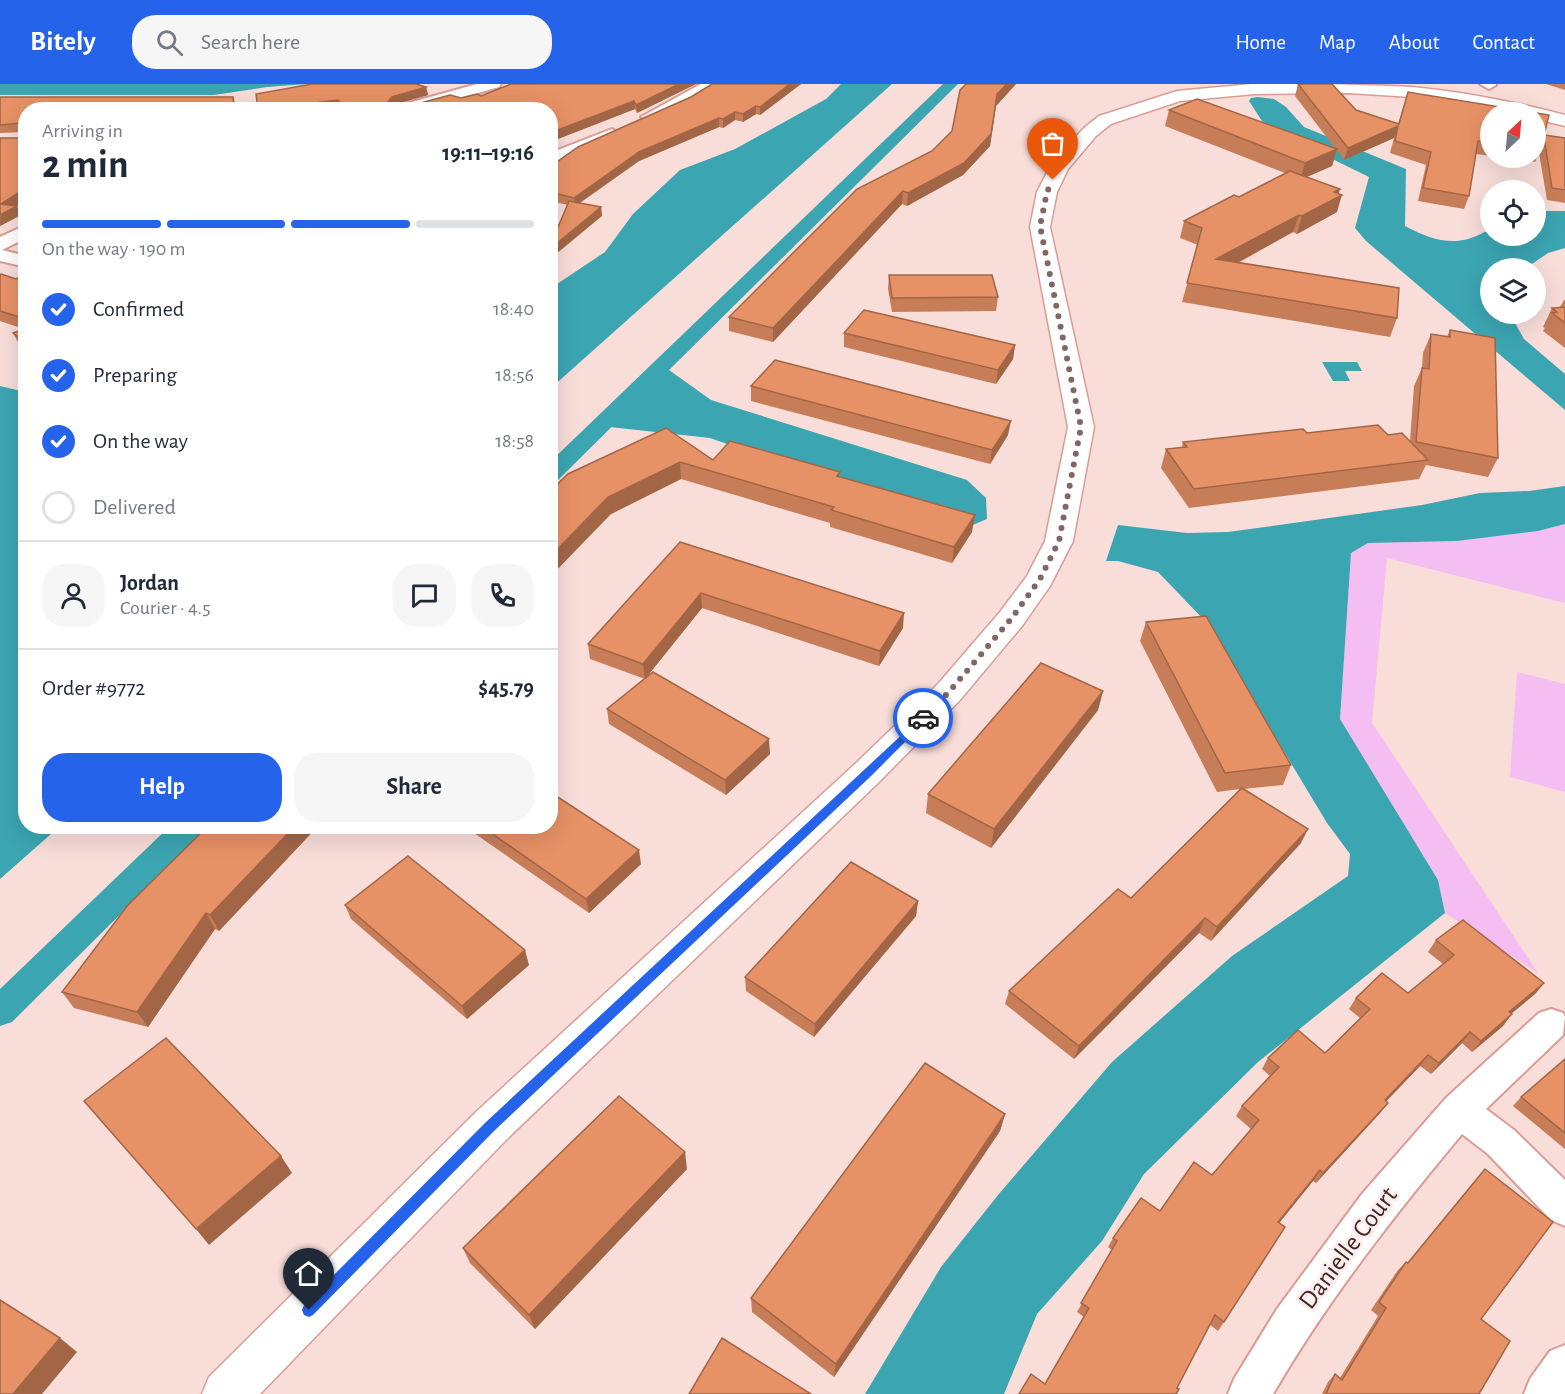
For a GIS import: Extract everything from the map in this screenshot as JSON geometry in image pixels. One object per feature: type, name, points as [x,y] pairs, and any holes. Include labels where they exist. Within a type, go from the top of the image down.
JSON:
[{"type":"street","points":[[424,102],[469,88],[494,84]]},
{"type":"street","points":[[558,156],[633,124],[712,84]]},
{"type":"street","points":[[226,1394],[491,1126],[866,774],[949,692],[1011,619],[1040,579],[1059,541],[1081,427],[1040,226],[1047,192],[1059,167],[1090,132],[1105,120],[1177,96],[1254,88],[1348,86],[1483,102]]},
{"type":"street","points":[[1546,116],[1565,121]]},
{"type":"street","points":[[0,245],[18,235]]},
{"type":"street","points":[[0,255],[18,260]]},
{"type":"street","name":"Danielle Court","points":[[1249,1394],[1291,1323],[1361,1227],[1459,1110],[1551,1024]]},
{"type":"street","points":[[1459,1110],[1501,1142],[1565,1207]]},
{"type":"street","points":[[1545,1394],[1565,1366]]},
{"type":"shaded area","points":[[1565,524],[1565,603],[1387,558],[1372,723],[1538,973],[1445,913],[1438,880],[1340,719],[1351,553],[1368,543],[1457,541],[1538,531]]},
{"type":"shaded area","points":[[1517,672],[1565,684],[1565,792],[1510,777]]},
{"type":"water","points":[[0,84],[308,84],[214,95],[0,95]]},
{"type":"water","points":[[841,84],[892,84],[558,382],[558,283],[605,252],[633,214],[680,170],[735,149],[826,99]]},
{"type":"water","points":[[1251,98],[1274,99],[1286,107],[1304,127],[1406,169],[1405,226],[1427,236],[1458,241],[1480,234],[1480,246],[1546,246],[1546,211],[1565,211],[1565,248],[1548,253],[1541,258],[1480,258],[1480,324],[1516,324],[1524,339],[1565,374],[1565,410],[1366,241],[1355,228],[1369,177],[1279,133],[1262,121],[1249,101]]},
{"type":"water","points":[[1322,362],[1357,362],[1362,371],[1345,371],[1350,381],[1333,381]]},
{"type":"water","points":[[662,365],[711,400],[967,480],[986,498],[987,519],[968,527],[710,438],[601,426]]},
{"type":"water","points":[[0,386],[18,390],[18,834],[51,834],[0,879]]},
{"type":"water","points":[[1565,486],[1565,524],[1538,531],[1457,541],[1368,543],[1351,553],[1340,719],[1438,880],[1445,913],[1258,1062],[1144,1174],[1102,1241],[1037,1314],[1004,1394],[865,1394],[941,1267],[998,1195],[1112,1062],[1232,956],[1348,876],[1350,854],[1327,823],[1206,622],[1158,572],[1118,561],[1106,561],[1118,525],[1187,533],[1228,532],[1422,505],[1480,493],[1529,491]]},
{"type":"building","points":[[312,84],[416,84],[426,87],[392,97],[388,102],[340,102],[338,100],[257,102],[256,94]]},
{"type":"building","points":[[511,84],[679,84],[636,105],[634,101],[558,130],[558,102],[424,102],[450,95],[461,98],[477,94],[481,96]]},
{"type":"building","points":[[712,84],[790,84],[760,107],[756,106],[743,114],[735,112],[723,119],[719,118],[639,152],[574,198],[558,194],[558,161],[578,147],[691,97]]},
{"type":"building","points":[[966,84],[1007,84],[997,94],[991,134],[964,163],[908,193],[903,191],[773,328],[729,317],[857,189],[932,151],[952,131],[960,90]]},
{"type":"building","points":[[1298,84],[1332,84],[1356,110],[1399,124],[1408,92],[1480,104],[1480,141],[1478,141],[1469,196],[1423,188],[1431,152],[1395,141],[1398,126],[1348,148]]},
{"type":"building","points":[[0,97],[233,97],[233,102],[18,102],[18,123],[0,125]]},
{"type":"building","points":[[1197,99],[1337,149],[1305,163],[1169,110]]},
{"type":"building","points":[[1546,135],[1565,138],[1565,190],[1552,188]]},
{"type":"building","points":[[0,138],[18,138],[18,193],[1,204],[17,206],[0,215]]},
{"type":"building","points":[[1290,171],[1340,189],[1334,192],[1342,195],[1216,259],[1399,288],[1397,318],[1187,283],[1202,228],[1184,221],[1234,195],[1239,197]]},
{"type":"building","points":[[569,201],[601,207],[558,242],[558,227]]},
{"type":"building","points":[[0,275],[18,278],[18,317],[0,311]]},
{"type":"building","points":[[889,275],[992,275],[998,297],[892,298]]},
{"type":"building","points":[[1565,307],[1565,323],[1552,313],[1557,312],[1552,308]]},
{"type":"building","points":[[864,310],[1015,345],[998,370],[844,333]]},
{"type":"building","points":[[1450,330],[1495,338],[1498,458],[1416,442],[1422,368],[1429,369],[1431,334],[1450,337]]},
{"type":"building","points":[[775,360],[1011,421],[992,450],[751,386]]},
{"type":"building","points":[[1378,425],[1388,435],[1402,433],[1428,460],[1194,489],[1166,449],[1187,447],[1183,442],[1303,429],[1307,433]]},
{"type":"building","points":[[666,428],[713,460],[730,441],[840,472],[837,476],[975,515],[954,547],[831,510],[834,507],[680,462],[608,497],[558,549],[558,483],[568,474]]},
{"type":"building","points":[[680,542],[904,613],[880,651],[701,593],[643,664],[588,644]]},
{"type":"building","points":[[1206,616],[1291,765],[1225,773],[1146,622]]},
{"type":"building","points":[[1041,663],[1103,691],[994,829],[928,794]]},
{"type":"building","points":[[653,672],[769,739],[725,780],[607,709]]},
{"type":"building","points":[[1242,788],[1308,829],[1217,927],[1205,918],[1079,1046],[1009,991],[1118,889],[1131,898]]},
{"type":"building","points":[[558,797],[639,850],[586,899],[493,834],[558,834]]},
{"type":"building","points":[[200,834],[287,834],[210,915],[206,913],[137,1012],[62,992],[128,905]]},
{"type":"building","points":[[408,856],[525,950],[462,1006],[345,905]]},
{"type":"building","points":[[851,862],[918,901],[815,1024],[745,977]]},
{"type":"building","points":[[1463,920],[1544,983],[1509,1012],[1512,1014],[1481,1041],[1470,1032],[1439,1063],[1428,1055],[1385,1100],[1388,1103],[1323,1173],[1320,1170],[1278,1222],[1285,1227],[1224,1322],[1215,1315],[1176,1394],[1019,1394],[1031,1374],[1045,1384],[1089,1308],[1081,1303],[1117,1241],[1113,1238],[1141,1198],[1160,1211],[1194,1162],[1212,1175],[1259,1120],[1242,1106],[1279,1067],[1268,1058],[1298,1030],[1325,1053],[1370,1009],[1356,998],[1382,973],[1408,993],[1454,955],[1436,940]]},
{"type":"building","points":[[166,1038],[281,1156],[196,1229],[84,1101]]},
{"type":"building","points":[[1565,1059],[1565,1133],[1521,1097]]},
{"type":"building","points":[[925,1063],[1005,1114],[836,1364],[751,1298]]},
{"type":"building","points":[[619,1096],[685,1152],[529,1315],[463,1248]]},
{"type":"building","points":[[1485,1169],[1553,1222],[1481,1319],[1510,1341],[1479,1394],[1326,1394],[1335,1374],[1342,1380],[1386,1308],[1379,1302],[1406,1262],[1408,1263]]},
{"type":"building","points":[[0,1300],[60,1338],[13,1394],[0,1394]]},
{"type":"building","points":[[722,1338],[811,1394],[689,1394]]},
{"type":"waterway","points":[[558,467],[951,84]]},
{"type":"waterway","points":[[0,1011],[182,834]]},
{"type":"way so far","points":[[923,718],[949,692],[1011,619],[1040,579],[1059,541],[1081,427],[1040,226],[1047,192],[1053,180]]},
{"type":"route","points":[[309,1310],[491,1126],[923,718]]}]
